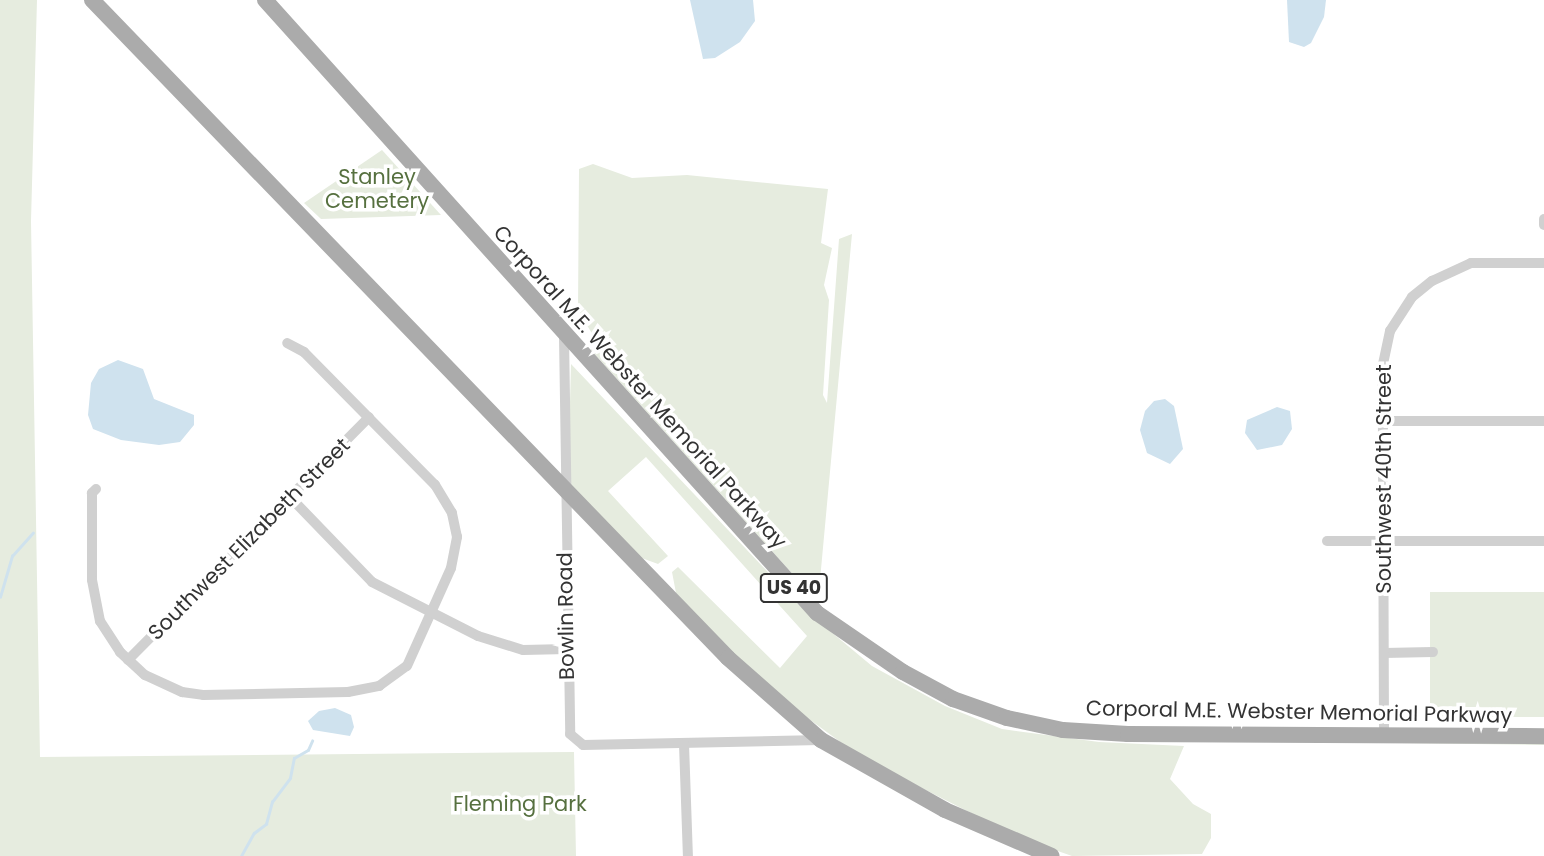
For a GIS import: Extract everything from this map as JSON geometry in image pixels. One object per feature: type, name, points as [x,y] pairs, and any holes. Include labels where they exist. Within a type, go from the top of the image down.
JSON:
[{"type":"main road","points":[[92,0],[728,659],[821,740],[945,810],[1052,856]]},
{"type":"main road","name":"Corporal M.E. Webster Memorial Parkway","points":[[265,0],[564,336],[817,613],[903,672],[953,699],[1007,718],[1063,730],[1544,736]]},
{"type":"street","points":[[1544,219],[1544,225]]},
{"type":"street","name":"Southwest 40th Street","points":[[1384,734],[1382,421],[1383,365],[1390,331],[1412,297],[1432,281],[1471,263],[1544,263]]},
{"type":"street","name":"Bowlin Road","points":[[564,336],[563,487],[568,727],[577,742],[684,744]]},
{"type":"street","points":[[96,489],[92,493],[92,580],[100,621],[128,660],[145,675],[182,692],[202,695],[348,692],[379,686],[407,666],[433,614],[457,537],[452,513],[435,485],[369,417],[304,352],[287,343]]},
{"type":"street","name":"Southwest Elizabeth Street","points":[[128,660],[369,417]]},
{"type":"street","points":[[1382,421],[1544,421]]},
{"type":"street","points":[[290,497],[372,582],[478,636],[523,650],[567,649]]},
{"type":"street","points":[[1326,541],[1544,541]]},
{"type":"street","points":[[1384,653],[1433,652]]},
{"type":"street","points":[[688,856],[684,744],[821,740]]},
{"type":"green space","name":"Fleming Park","points":[[0,0],[37,0],[31,221],[40,757],[574,752],[576,856],[0,856]]},
{"type":"green space","name":"Stanley Cemetery","points":[[382,150],[441,215],[321,219],[304,203]]},
{"type":"green space","points":[[593,164],[632,178],[687,175],[828,189],[821,243],[832,248],[824,285],[829,300],[823,395],[827,403],[839,239],[852,234],[820,580],[813,592],[808,591],[591,350],[597,342],[578,310],[579,169]]},
{"type":"green space","points":[[571,364],[800,606],[872,666],[945,706],[1002,729],[1099,742],[1184,746],[1170,779],[1193,804],[1211,814],[1211,838],[1202,854],[1072,856],[1018,837],[861,757],[798,711],[732,653],[676,593],[672,572],[678,567],[780,668],[807,636],[646,457],[608,491],[668,556],[658,564],[639,557],[573,489],[568,477]]},
{"type":"green space","points":[[1430,592],[1544,592],[1544,717],[1430,717]]},
{"type":"green space","points":[[1328,742],[1544,742],[1544,745]]},
{"type":"water","points":[[690,0],[753,0],[755,21],[740,42],[715,58],[703,59]]},
{"type":"water","points":[[1287,0],[1326,0],[1324,17],[1311,43],[1304,47],[1289,42]]},
{"type":"water","points":[[118,360],[143,369],[154,399],[194,415],[194,425],[180,442],[159,445],[121,440],[93,429],[88,415],[91,383],[99,369]]},
{"type":"water","points":[[1165,399],[1174,406],[1183,449],[1170,464],[1147,453],[1140,430],[1145,411],[1154,401]]},
{"type":"water","points":[[1277,407],[1290,411],[1292,429],[1282,445],[1257,450],[1245,433],[1247,420]]},
{"type":"water","points":[[335,708],[351,715],[354,727],[350,736],[313,730],[308,721],[319,711]]},
{"type":"waterway","points":[[0,597],[12,556],[33,533]]},
{"type":"waterway","points":[[241,856],[254,833],[266,824],[272,802],[290,778],[294,758],[308,750],[312,741]]}]
